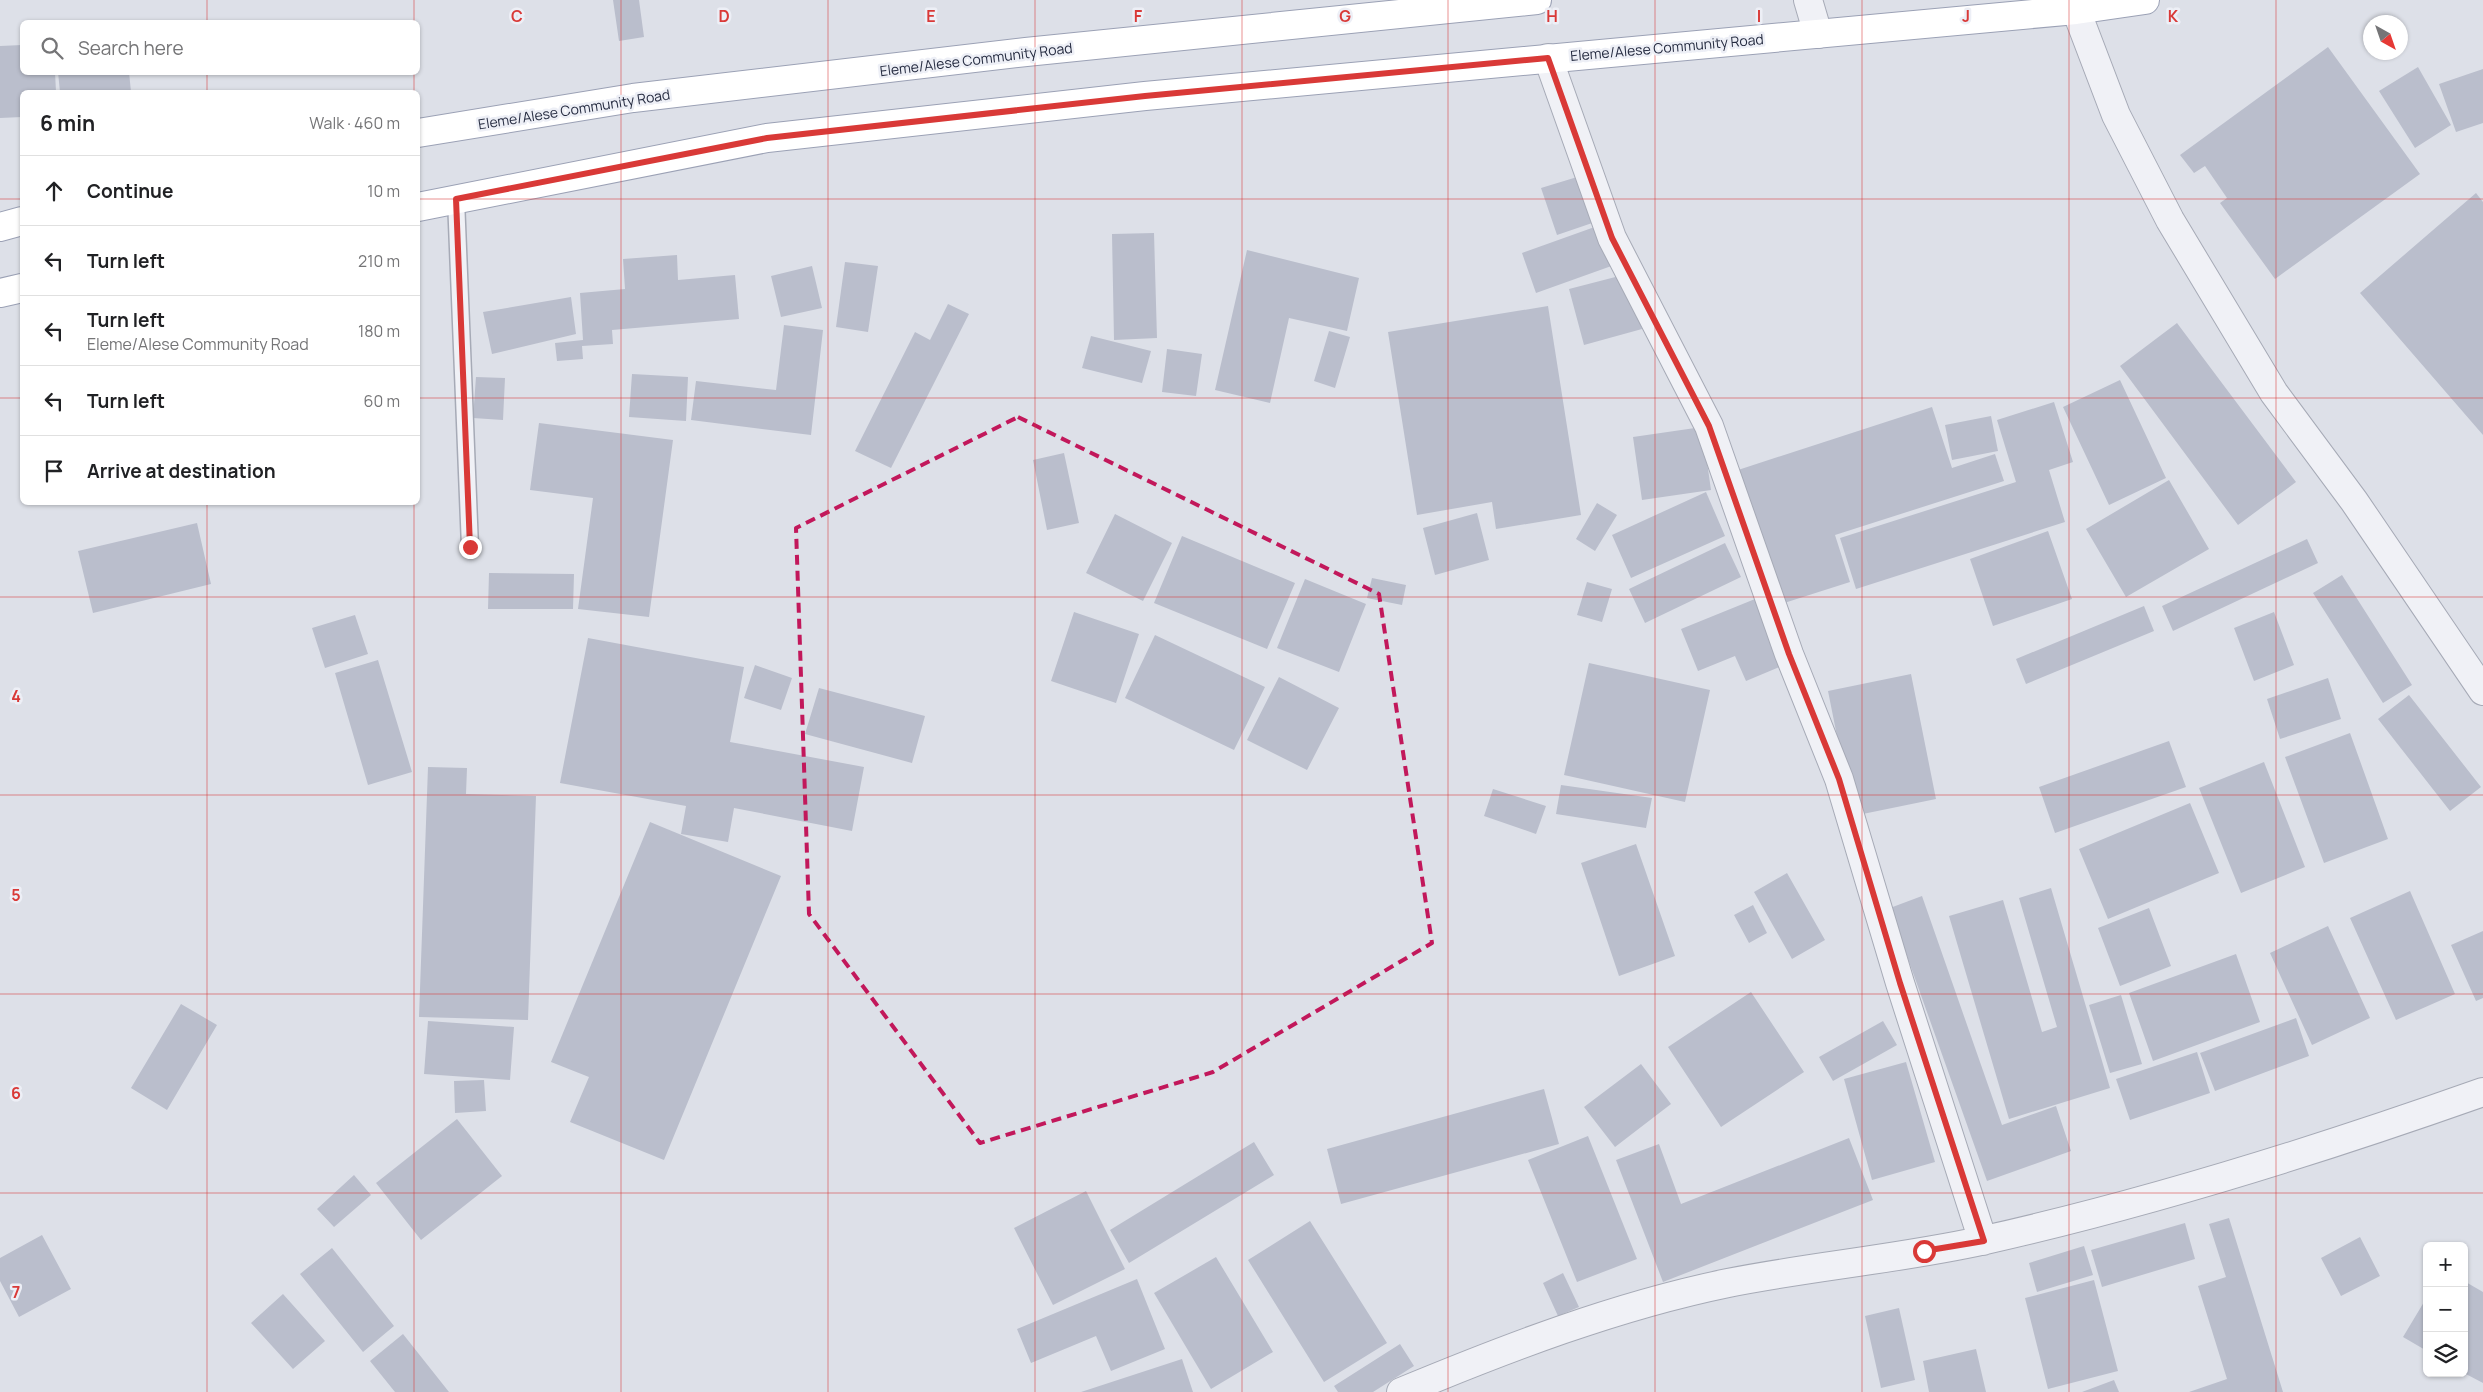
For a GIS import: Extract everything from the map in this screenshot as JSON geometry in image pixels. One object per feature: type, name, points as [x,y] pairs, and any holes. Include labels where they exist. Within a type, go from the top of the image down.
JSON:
[{"type":"main road","name":"Eleme/Alese Community Road","points":[[420,133],[634,98],[1026,52],[1536,0]]},
{"type":"main road","name":"Eleme/Alese Community Road","points":[[420,207],[767,138],[1145,96],[2076,10],[2145,0]]},
{"type":"main road","points":[[0,227],[20,222]]},
{"type":"main road","points":[[0,293],[20,288]]},
{"type":"street","points":[[1808,0],[1818,34]]},
{"type":"street","points":[[2076,10],[2116,115],[2175,228],[2274,393],[2354,501],[2483,691]]},
{"type":"street","points":[[1548,58],[1612,238],[1709,426],[1789,654],[1839,779],[1900,983],[1984,1241]]},
{"type":"street","points":[[1401,1392],[1454,1370],[1616,1311],[1726,1284],[1984,1241],[2215,1181],[2353,1138],[2483,1092]]},
{"type":"lane","points":[[456,199],[470,547]]},
{"type":"highlighted area","points":[[1018,417],[1379,594],[1432,943],[1213,1072],[980,1143],[809,914],[796,528]]},
{"type":"building","points":[[613,0],[639,0],[644,37],[619,41]]},
{"type":"building","points":[[20,45],[20,75],[55,75],[56,90],[20,90],[20,117],[0,118],[0,46]]},
{"type":"building","points":[[2328,47],[2420,174],[2275,279],[2220,203],[2227,198],[2205,166],[2194,173],[2180,155]]},
{"type":"building","points":[[2418,67],[2451,125],[2415,148],[2379,91]]},
{"type":"building","points":[[2483,69],[2483,123],[2456,132],[2439,84]]},
{"type":"building","points":[[58,75],[129,75],[131,90],[60,90]]},
{"type":"building","points":[[1587,174],[1601,220],[1557,235],[1541,188]]},
{"type":"building","points":[[2476,193],[2483,202],[2483,435],[2360,293]]},
{"type":"building","points":[[1603,224],[1617,264],[1536,293],[1522,253]]},
{"type":"building","points":[[1154,233],[1157,338],[1114,340],[1112,234]]},
{"type":"building","points":[[1247,250],[1359,278],[1347,331],[1289,318],[1270,403],[1215,390]]},
{"type":"building","points":[[677,255],[678,280],[735,275],[739,319],[612,330],[613,344],[582,346],[583,359],[557,361],[555,343],[583,340],[580,293],[625,289],[623,259]]},
{"type":"building","points":[[845,262],[878,266],[868,332],[836,327]]},
{"type":"building","points":[[812,266],[822,308],[781,317],[771,276]]},
{"type":"building","points":[[1627,274],[1642,329],[1584,345],[1569,289]]},
{"type":"building","points":[[571,297],[576,334],[492,354],[483,312]]},
{"type":"building","points":[[948,304],[969,314],[891,468],[855,451],[915,332],[930,340]]},
{"type":"building","points":[[1548,306],[1581,515],[1496,529],[1492,502],[1417,515],[1388,332]]},
{"type":"building","points":[[2177,323],[2296,482],[2238,525],[2120,366]]},
{"type":"building","points":[[784,325],[823,330],[811,435],[691,420],[696,381],[776,390]]},
{"type":"building","points":[[1329,331],[1350,337],[1335,388],[1314,381]]},
{"type":"building","points":[[1091,336],[1151,351],[1142,383],[1082,368]]},
{"type":"building","points":[[1167,349],[1202,354],[1196,396],[1162,392]]},
{"type":"building","points":[[632,374],[688,377],[686,421],[629,417]]},
{"type":"building","points":[[476,377],[505,378],[503,420],[473,418]]},
{"type":"building","points":[[2120,380],[2166,478],[2109,505],[2063,407]]},
{"type":"building","points":[[2054,402],[2073,462],[2049,470],[2065,522],[1856,589],[1840,538],[2016,482],[1997,420]]},
{"type":"building","points":[[1932,407],[1952,468],[1995,454],[2004,481],[1835,535],[1850,582],[1781,604],[1738,470]]},
{"type":"building","points":[[1991,416],[1998,451],[1952,460],[1945,425]]},
{"type":"building","points":[[539,423],[673,440],[649,617],[578,609],[593,498],[530,490]]},
{"type":"building","points":[[1702,427],[1711,490],[1642,500],[1633,437]]},
{"type":"building","points":[[1064,453],[1079,523],[1047,530],[1033,460]]},
{"type":"building","points":[[2169,480],[2209,549],[2126,597],[2086,529]]},
{"type":"building","points":[[1706,492],[1725,536],[1631,578],[1612,535]]},
{"type":"building","points":[[1597,503],[1617,515],[1595,551],[1576,539]]},
{"type":"building","points":[[1477,513],[1489,560],[1435,575],[1423,528]]},
{"type":"building","points":[[1115,514],[1172,543],[1143,601],[1086,573]]},
{"type":"building","points":[[197,523],[211,584],[93,613],[78,551]]},
{"type":"building","points":[[2048,531],[2072,599],[1993,626],[1970,559]]},
{"type":"building","points":[[1182,536],[1295,583],[1267,649],[1154,603]]},
{"type":"building","points":[[2307,539],[2318,563],[2173,631],[2162,606]]},
{"type":"building","points":[[1725,543],[1741,577],[1645,623],[1629,589]]},
{"type":"building","points":[[489,573],[574,574],[573,609],[488,609]]},
{"type":"building","points":[[2342,575],[2412,685],[2383,703],[2313,593]]},
{"type":"building","points":[[1372,578],[1406,585],[1402,605],[1367,598]]},
{"type":"building","points":[[1305,579],[1366,604],[1339,672],[1277,648]]},
{"type":"building","points":[[1587,582],[1612,589],[1602,622],[1577,615]]},
{"type":"building","points":[[1755,599],[1782,666],[1746,681],[1735,656],[1698,671],[1681,629]]},
{"type":"building","points":[[2144,606],[2154,631],[2026,684],[2016,659]]},
{"type":"building","points":[[1074,612],[1139,634],[1116,703],[1051,681]]},
{"type":"building","points":[[2274,612],[2294,665],[2254,681],[2234,628]]},
{"type":"building","points":[[355,615],[368,654],[325,668],[312,628]]},
{"type":"building","points":[[1155,635],[1265,687],[1234,750],[1125,698]]},
{"type":"building","points":[[588,638],[744,667],[730,742],[864,767],[852,831],[734,808],[728,842],[681,834],[686,806],[560,783]]},
{"type":"building","points":[[378,660],[412,772],[368,785],[335,673]]},
{"type":"building","points":[[1589,663],[1710,690],[1685,802],[1564,775]]},
{"type":"building","points":[[755,665],[792,678],[781,710],[744,698]]},
{"type":"building","points":[[1911,674],[1936,799],[1853,816],[1828,691]]},
{"type":"building","points":[[1279,677],[1339,708],[1307,770],[1247,740]]},
{"type":"building","points":[[2328,678],[2341,719],[2280,739],[2267,699]]},
{"type":"building","points":[[819,688],[925,716],[912,763],[805,734]]},
{"type":"building","points":[[2409,695],[2481,787],[2450,811],[2378,719]]},
{"type":"building","points":[[2350,733],[2388,839],[2324,863],[2285,757]]},
{"type":"building","points":[[2169,741],[2186,787],[2055,833],[2039,787]]},
{"type":"building","points":[[2264,762],[2305,867],[2241,893],[2199,788]]},
{"type":"building","points":[[428,767],[467,768],[466,794],[536,796],[528,1020],[419,1017]]},
{"type":"building","points":[[1561,785],[1652,798],[1646,828],[1556,814]]},
{"type":"building","points":[[1493,789],[1546,806],[1536,834],[1484,816]]},
{"type":"building","points":[[2190,803],[2219,873],[2108,919],[2079,849]]},
{"type":"building","points":[[650,822],[781,876],[664,1160],[570,1122],[589,1077],[551,1062]]},
{"type":"building","points":[[1636,844],[1675,956],[1619,976],[1581,863]]},
{"type":"building","points":[[1787,873],[1825,940],[1792,959],[1754,892]]},
{"type":"building","points":[[2051,888],[2110,1088],[2009,1119],[1949,916],[2003,900],[2042,1032],[2057,1027],[2019,898]]},
{"type":"building","points":[[2410,891],[2455,994],[2396,1020],[2350,918]]},
{"type":"building","points":[[1922,896],[2002,1125],[2056,1106],[2071,1151],[1987,1181],[1890,908]]},
{"type":"building","points":[[1753,905],[1767,933],[1749,943],[1734,915]]},
{"type":"building","points":[[2149,908],[2171,966],[2120,986],[2098,928]]},
{"type":"building","points":[[2328,926],[2370,1018],[2312,1045],[2270,953]]},
{"type":"building","points":[[2483,931],[2483,998],[2476,1001],[2451,945]]},
{"type":"building","points":[[2236,954],[2260,1022],[2153,1061],[2129,993]]},
{"type":"building","points":[[1751,992],[1804,1072],[1721,1127],[1668,1047]]},
{"type":"building","points":[[2121,995],[2142,1064],[2110,1073],[2089,1005]]},
{"type":"building","points":[[181,1004],[217,1025],[167,1110],[131,1088]]},
{"type":"building","points":[[2296,1018],[2309,1056],[2215,1091],[2200,1053]]},
{"type":"building","points":[[428,1021],[514,1027],[510,1080],[424,1074]]},
{"type":"building","points":[[1883,1021],[1897,1045],[1833,1081],[1819,1057]]},
{"type":"building","points":[[2197,1052],[2210,1093],[2130,1120],[2116,1079]]},
{"type":"building","points":[[1906,1062],[1935,1162],[1872,1180],[1844,1079]]},
{"type":"building","points":[[1641,1064],[1671,1104],[1615,1147],[1584,1107]]},
{"type":"building","points":[[484,1080],[486,1111],[455,1113],[454,1081]]},
{"type":"building","points":[[1544,1089],[1559,1144],[1341,1204],[1327,1149]]},
{"type":"building","points":[[457,1119],[502,1176],[421,1240],[376,1183]]},
{"type":"building","points":[[1588,1136],[1637,1259],[1577,1282],[1528,1160]]},
{"type":"building","points":[[1849,1138],[1873,1200],[1663,1282],[1616,1160],[1659,1144],[1681,1204]]},
{"type":"building","points":[[1254,1142],[1274,1175],[1129,1263],[1110,1230]]},
{"type":"building","points":[[354,1175],[371,1195],[334,1227],[317,1209]]},
{"type":"building","points":[[1086,1191],[1125,1269],[1053,1305],[1014,1228]]},
{"type":"building","points":[[2229,1218],[2283,1392],[2189,1392],[2227,1379],[2198,1286],[2226,1277],[2209,1224]]},
{"type":"building","points":[[1310,1221],[1387,1343],[1324,1382],[1248,1260]]},
{"type":"building","points":[[2185,1223],[2195,1259],[2102,1287],[2091,1250]]},
{"type":"building","points":[[42,1235],[71,1289],[19,1317],[0,1281],[0,1258]]},
{"type":"building","points":[[2360,1237],[2380,1276],[2341,1296],[2321,1258]]},
{"type":"building","points":[[2084,1246],[2093,1275],[2037,1292],[2029,1263]]},
{"type":"building","points":[[332,1248],[394,1326],[363,1352],[300,1274]]},
{"type":"building","points":[[1216,1257],[1273,1352],[1211,1389],[1154,1293]]},
{"type":"building","points":[[1563,1273],[1579,1307],[1558,1316],[1543,1283]]},
{"type":"building","points":[[1137,1279],[1165,1349],[1111,1371],[1096,1336],[1031,1363],[1017,1329]]},
{"type":"building","points":[[2094,1280],[2118,1371],[2048,1389],[2025,1298]]},
{"type":"building","points":[[2468,1283],[2483,1292],[2483,1383],[2468,1375]]},
{"type":"building","points":[[283,1294],[325,1341],[293,1369],[251,1323]]},
{"type":"building","points":[[2423,1304],[2423,1349],[2403,1337]]},
{"type":"building","points":[[1899,1308],[1915,1380],[1881,1388],[1865,1316]]},
{"type":"building","points":[[403,1334],[449,1392],[395,1392],[370,1361]]},
{"type":"building","points":[[1400,1344],[1414,1366],[1373,1392],[1338,1392],[1334,1386]]},
{"type":"building","points":[[1976,1349],[1986,1392],[1929,1392],[1923,1361]]},
{"type":"building","points":[[1182,1359],[1193,1392],[1081,1392]]},
{"type":"building","points":[[2114,1380],[2119,1392],[2082,1392]]},
{"type":"route","points":[[470,547],[456,199],[767,138],[1145,96],[1548,58],[1612,238],[1709,426],[1789,654],[1839,779],[1900,983],[1984,1241],[1924,1251]]}]
